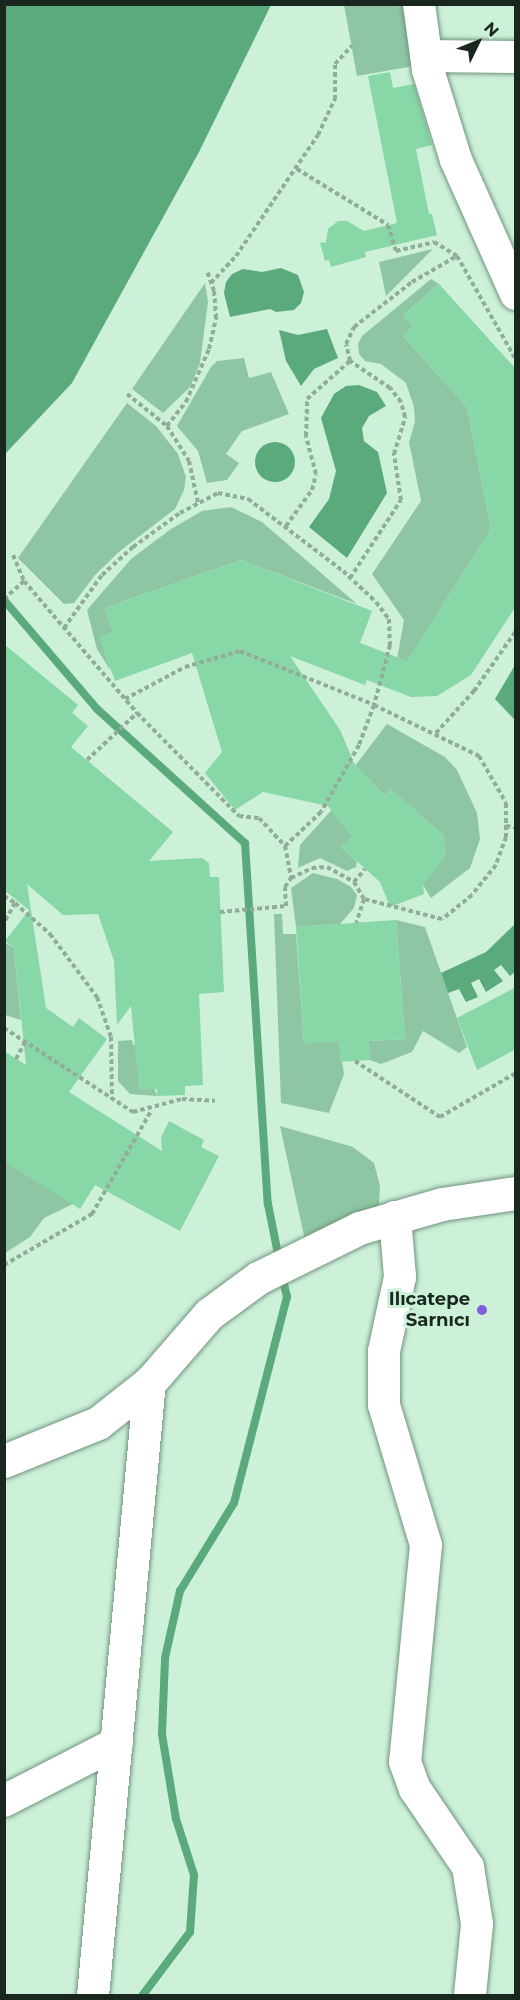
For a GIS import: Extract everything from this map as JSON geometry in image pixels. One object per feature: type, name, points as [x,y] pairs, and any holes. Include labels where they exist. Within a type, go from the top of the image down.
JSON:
[{"type":"street","points":[[419,4],[426,56],[456,160],[516,294]]},
{"type":"street","points":[[426,56],[516,57]]},
{"type":"street","points":[[4,1461],[98,1423],[150,1382],[209,1314],[258,1278],[359,1228],[442,1204],[516,1193]]},
{"type":"street","points":[[395,1217],[400,1277],[384,1351],[384,1405],[426,1545],[405,1762],[416,1789],[468,1867],[477,1924],[470,1995]]},
{"type":"street","points":[[93,1995],[150,1382]]},
{"type":"street","points":[[4,1801],[117,1743]]},
{"type":"path","points":[[212,284],[236,256],[297,169],[335,99],[335,64],[352,46]]},
{"type":"path","points":[[297,169],[388,225],[396,251],[434,242],[457,256],[412,282],[354,327],[346,344],[350,361],[390,388],[401,402],[405,417],[394,454],[401,500],[350,578]]},
{"type":"path","points":[[167,426],[186,402],[209,349],[216,318],[212,284],[207,271]]},
{"type":"path","points":[[286,526],[312,489],[316,474],[306,436],[307,399],[350,361]]},
{"type":"path","points":[[127,394],[167,426],[189,461],[198,503]]},
{"type":"path","points":[[64,628],[102,575],[125,554],[198,503],[218,493],[248,499],[286,526],[350,578],[389,619],[390,645],[374,705],[359,745],[321,812],[285,846]]},
{"type":"path","points":[[13,555],[24,581],[137,713],[239,816],[259,818],[285,846],[291,878]]},
{"type":"path","points":[[4,599],[24,581]]},
{"type":"path","points":[[436,733],[474,691],[516,631]]},
{"type":"path","points":[[125,699],[185,667],[240,651],[374,705],[436,733],[479,756],[506,803],[506,826],[496,865],[472,895],[442,919],[364,899],[354,882],[327,867],[312,868],[291,878],[285,887],[286,906],[220,912]]},
{"type":"path","points":[[87,760],[137,713]]},
{"type":"path","points":[[506,826],[516,828]]},
{"type":"path","points":[[354,882],[365,869]]},
{"type":"path","points":[[4,896],[50,934],[97,997],[111,1037],[112,1098]]},
{"type":"path","points":[[356,923],[364,899]]},
{"type":"path","points":[[4,923],[15,903]]},
{"type":"path","points":[[4,1028],[133,1112],[151,1110],[182,1099],[215,1101]]},
{"type":"path","points":[[16,1059],[25,1042]]},
{"type":"path","points":[[355,1061],[440,1117],[516,1073]]},
{"type":"path","points":[[4,1265],[92,1214],[151,1110]]},
{"type":"shaded area","points":[[5,4],[271,5],[199,152],[72,383],[5,454]]},
{"type":"shaded area","points":[[344,5],[403,5],[414,66],[357,76]]},
{"type":"shaded area","points":[[433,249],[386,296],[379,262]]},
{"type":"shaded area","points":[[281,268],[298,275],[304,292],[301,303],[294,310],[276,312],[270,309],[230,317],[224,293],[226,282],[232,274],[243,269],[262,272]]},
{"type":"shaded area","points":[[431,279],[439,284],[404,315],[413,327],[403,336],[467,407],[491,529],[422,638],[432,657],[396,665],[404,620],[372,574],[421,501],[409,442],[415,422],[414,407],[406,383],[381,364],[365,361],[359,354],[358,344],[362,336]]},
{"type":"shaded area","points":[[205,283],[208,302],[200,363],[190,387],[163,413],[132,389]]},
{"type":"shaded area","points":[[327,329],[338,358],[314,369],[301,386],[286,361],[279,330],[298,335]]},
{"type":"shaded area","points":[[244,358],[249,378],[271,372],[289,414],[242,431],[226,454],[239,463],[227,480],[207,483],[198,451],[177,426],[211,367],[217,361]]},
{"type":"shaded area","points":[[359,385],[377,392],[386,406],[369,416],[362,428],[364,441],[378,452],[387,493],[347,558],[309,527],[329,499],[336,471],[321,418],[334,394],[346,386]]},
{"type":"shaded area","points":[[127,403],[156,426],[178,454],[186,477],[184,490],[175,509],[120,551],[95,575],[74,603],[64,604],[18,558]]},
{"type":"shaded area","points":[[275,442],[283,443],[289,448],[294,454],[294,470],[289,476],[283,481],[275,482],[267,481],[261,476],[256,470],[255,462],[256,454],[261,448],[267,443]]},
{"type":"shaded area","points":[[231,507],[262,522],[357,604],[241,560],[105,608],[113,632],[100,637],[111,671],[97,649],[87,610],[131,559],[171,529],[202,511]]},
{"type":"shaded area","points":[[515,665],[515,720],[495,699]]},
{"type":"shaded area","points":[[387,724],[445,757],[457,770],[477,813],[480,839],[470,868],[431,898],[423,885],[444,836],[390,789],[385,796],[367,777],[352,837],[341,847],[357,862],[356,867],[347,871],[320,858],[298,868],[300,845],[337,804],[342,783]]},
{"type":"shaded area","points":[[313,873],[337,879],[351,887],[357,895],[354,908],[340,924],[296,927],[291,888]]},
{"type":"shaded area","points":[[274,914],[282,914],[283,934],[296,934],[304,1043],[339,1041],[344,1074],[329,1113],[281,1103]]},
{"type":"shaded area","points":[[396,920],[425,927],[467,1047],[459,1053],[423,1031],[412,1052],[381,1064],[370,1060],[368,1041],[405,1039]]},
{"type":"shaded area","points":[[515,924],[515,972],[510,976],[501,965],[494,970],[503,981],[486,992],[479,979],[471,983],[478,997],[466,1002],[459,989],[448,993],[441,973],[486,952]]},
{"type":"shaded area","points":[[4,942],[14,948],[21,1020],[5,1015]]},
{"type":"shaded area","points":[[132,1040],[133,1045],[137,1045],[157,1096],[130,1094],[118,1081],[118,1041]]},
{"type":"shaded area","points":[[280,1126],[353,1147],[374,1163],[380,1186],[379,1206],[305,1240]]},
{"type":"shaded area","points":[[5,1161],[73,1204],[44,1218],[30,1237],[5,1253]]},
{"type":"building","points":[[390,72],[393,88],[414,84],[432,145],[416,149],[429,214],[432,214],[437,235],[365,252],[366,257],[331,267],[329,260],[325,261],[320,243],[326,242],[328,229],[338,221],[347,221],[364,231],[397,223],[368,76]]},
{"type":"building","points":[[439,284],[516,369],[516,606],[471,675],[437,696],[411,697],[367,680],[365,685],[290,656],[340,730],[354,763],[385,796],[390,789],[444,836],[446,856],[423,885],[424,894],[390,907],[380,882],[341,847],[352,837],[328,806],[263,792],[235,810],[205,773],[222,752],[192,653],[115,681],[99,637],[113,632],[105,608],[241,560],[372,611],[360,643],[407,661],[491,529],[467,407],[403,336],[413,327],[403,316]]},
{"type":"building","points":[[4,644],[78,705],[72,713],[88,726],[71,747],[173,832],[149,861],[202,858],[209,863],[210,877],[219,877],[224,992],[199,994],[203,1085],[185,1086],[185,1095],[157,1096],[157,1089],[139,1090],[131,1006],[117,1025],[114,961],[98,914],[63,915],[27,884],[46,1008],[73,1027],[79,1018],[107,1039],[69,1092],[162,1151],[161,1137],[169,1121],[204,1140],[201,1147],[219,1156],[180,1231],[95,1185],[80,1209],[4,1161],[4,1051],[26,1065],[14,948],[5,941],[29,910],[4,890]]},
{"type":"building","points":[[396,920],[405,1039],[368,1041],[370,1060],[340,1062],[339,1041],[304,1044],[296,927]]},
{"type":"building","points":[[516,987],[516,1049],[477,1070],[457,1018]]},
{"type":"waterway","points":[[4,600],[97,709],[245,843],[268,1204],[279,1259]]},
{"type":"waterway","points":[[142,1996],[190,1932],[194,1875],[176,1819],[162,1734],[165,1658],[180,1591],[234,1503],[287,1297],[282,1275]]},
{"type":"place","name":"Ilıcatepe Sarnıcı","points":[[482,1310]]}]
